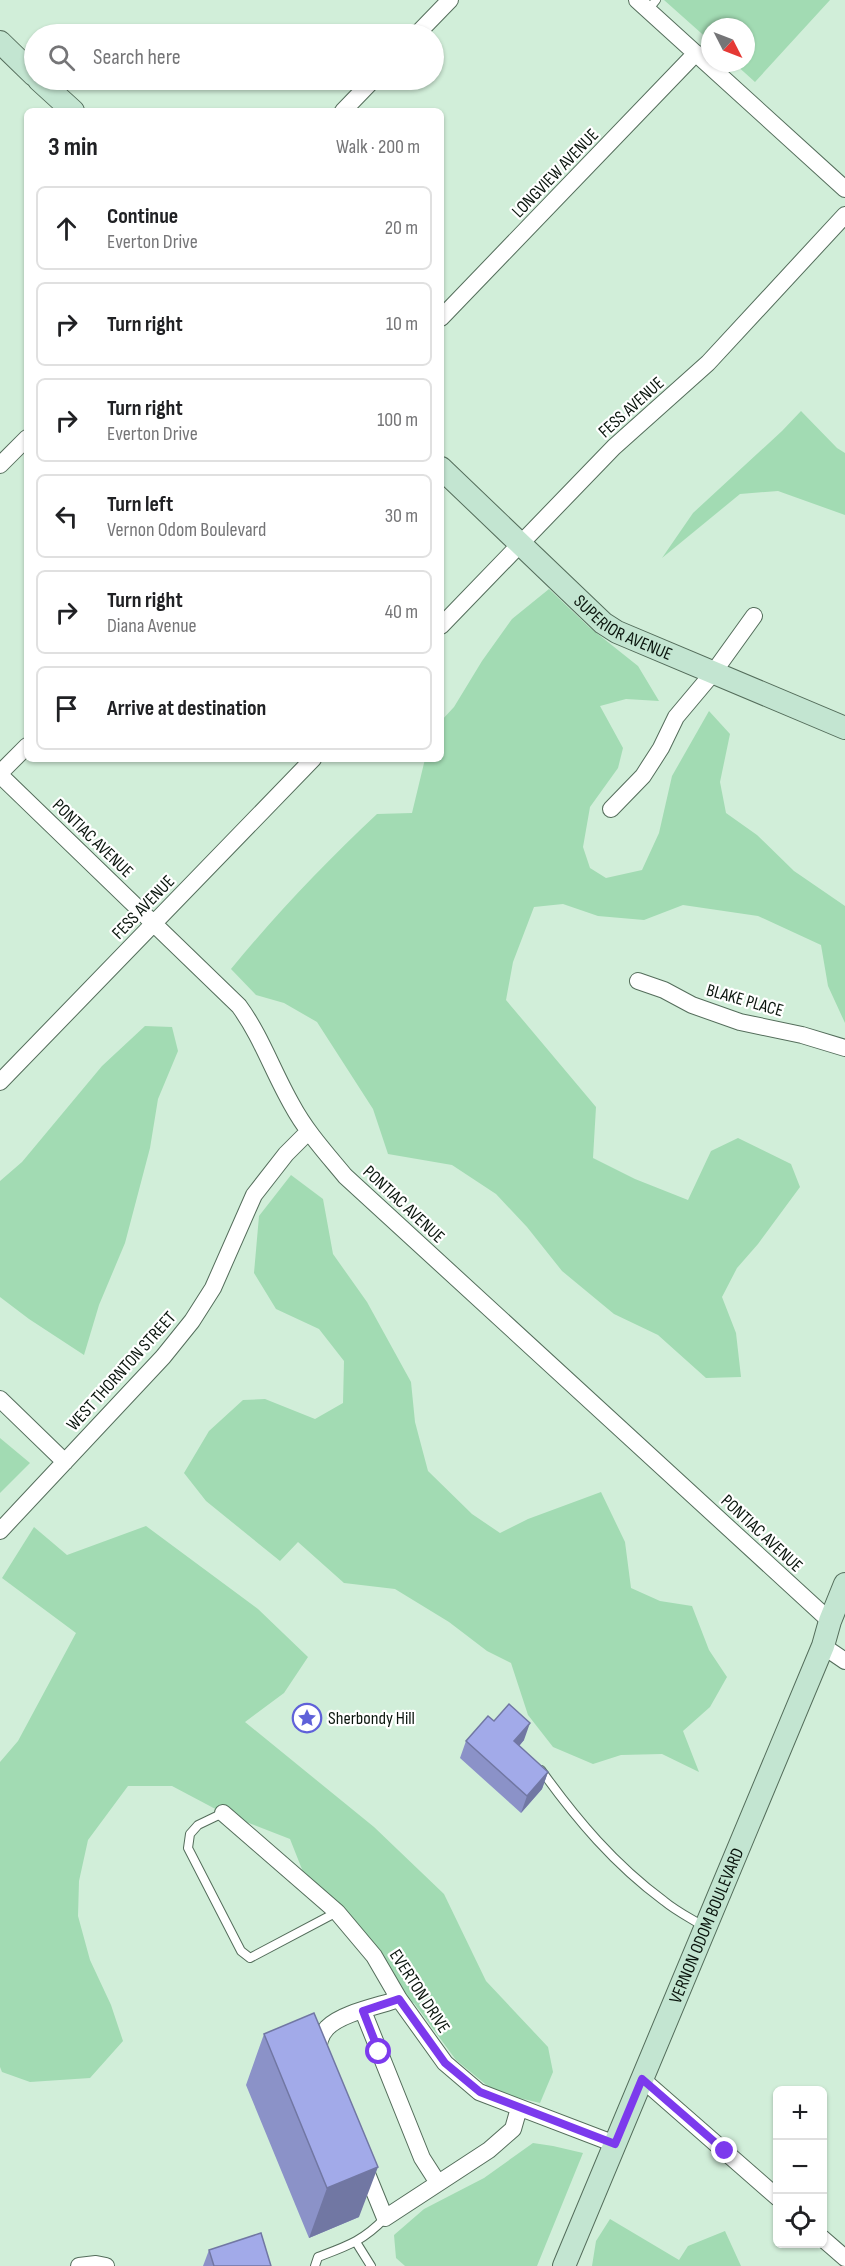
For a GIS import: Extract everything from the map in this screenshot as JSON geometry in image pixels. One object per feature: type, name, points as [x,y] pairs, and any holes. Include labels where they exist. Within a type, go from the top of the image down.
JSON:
[{"type":"main road","points":[[0,42],[24,65]]},
{"type":"main road","points":[[50,90],[70,108]]},
{"type":"main road","name":"SUPERIOR AVENUE","points":[[444,471],[603,623],[617,632],[845,728]]},
{"type":"main road","name":"VERNON ODOM BOULEVARD","points":[[564,2266],[823,1646],[845,1584]]},
{"type":"street","points":[[427,24],[450,0]]},
{"type":"street","points":[[647,3],[696,53],[845,189]]},
{"type":"street","name":"LONGVIEW AVENUE","points":[[444,315],[696,53]]},
{"type":"street","points":[[346,108],[363,90]]},
{"type":"street","name":"FESS AVENUE","points":[[444,623],[614,447],[708,363],[845,215]]},
{"type":"street","points":[[0,465],[24,441]]},
{"type":"street","points":[[611,809],[643,776],[661,748],[676,717],[713,673],[754,616]]},
{"type":"street","points":[[0,774],[24,749]]},
{"type":"street","name":"FESS AVENUE","points":[[0,1082],[310,762]]},
{"type":"street","name":"PONTIAC AVENUE","points":[[0,774],[239,1006],[252,1024],[269,1062],[308,1132],[345,1176],[830,1622]]},
{"type":"street","name":"BLAKE PLACE","points":[[638,981],[664,990],[692,1005],[740,1022],[802,1035],[845,1048]]},
{"type":"street","name":"WEST THORNTON STREET","points":[[0,1531],[163,1357],[192,1321],[213,1288],[254,1195],[286,1154],[308,1132]]},
{"type":"street","points":[[0,1399],[65,1462]]},
{"type":"street","points":[[823,1646],[845,1661]]},
{"type":"street","name":"EVERTON DRIVE","points":[[223,1813],[337,1912],[374,1956],[399,1999],[445,2063],[480,2092],[615,2144]]},
{"type":"street","points":[[321,2066],[317,2054],[319,2041],[327,2028],[341,2019],[399,1999]]},
{"type":"street","points":[[363,2011],[422,2158],[438,2183]]},
{"type":"street","points":[[642,2079],[773,2194]]},
{"type":"street","points":[[357,2151],[385,2218],[503,2139],[513,2128],[519,2108]]},
{"type":"street","points":[[827,2242],[845,2258]]},
{"type":"street","points":[[79,2266],[96,2264],[106,2266]]},
{"type":"lane","points":[[535,1764],[574,1815],[611,1856],[664,1902],[706,1927]]},
{"type":"lane","points":[[223,1813],[198,1825],[190,1834],[188,1848],[241,1951],[250,1958],[337,1912]]},
{"type":"lane","points":[[315,2266],[318,2257],[340,2250],[370,2234],[385,2218]]},
{"type":"lane","points":[[356,2242],[372,2266]]},
{"type":"green space","points":[[664,0],[830,0],[755,82],[744,72],[755,72],[755,18],[701,18],[701,33]]},
{"type":"green space","points":[[801,411],[837,448],[845,453],[845,515],[778,491],[740,494],[662,558],[693,513]]},
{"type":"green space","points":[[549,589],[589,627],[638,666],[659,701],[626,699],[600,706],[623,748],[618,768],[590,807],[583,847],[590,868],[606,878],[642,870],[659,833],[672,776],[709,711],[730,734],[720,782],[726,813],[757,835],[794,871],[845,906],[845,1023],[828,986],[821,945],[758,916],[683,905],[644,920],[598,916],[563,904],[534,907],[513,962],[506,1000],[596,1107],[593,1158],[635,1179],[688,1200],[711,1151],[738,1138],[791,1164],[800,1187],[758,1244],[737,1268],[722,1297],[736,1333],[741,1377],[706,1378],[658,1335],[614,1314],[562,1271],[527,1227],[496,1194],[452,1165],[388,1154],[373,1109],[317,1022],[284,1003],[256,995],[231,969],[301,889],[377,814],[412,813],[424,762],[444,762],[444,718],[454,707],[482,661],[512,619]]},
{"type":"green space","points":[[145,1026],[172,1027],[178,1051],[158,1099],[150,1148],[125,1243],[99,1305],[84,1355],[0,1297],[0,1181],[22,1162],[102,1066]]},
{"type":"green space","points":[[291,1175],[323,1199],[333,1254],[367,1302],[411,1382],[415,1422],[428,1471],[472,1514],[500,1533],[528,1519],[601,1492],[625,1542],[631,1588],[660,1601],[692,1606],[709,1650],[727,1677],[710,1707],[683,1731],[699,1772],[662,1754],[621,1755],[593,1764],[553,1747],[528,1715],[511,1663],[487,1651],[449,1622],[395,1589],[344,1583],[298,1542],[280,1561],[206,1501],[184,1473],[209,1431],[243,1400],[265,1399],[315,1419],[343,1403],[344,1361],[319,1329],[276,1309],[254,1273],[259,1216]]},
{"type":"green space","points":[[0,1438],[30,1463],[0,1493]]},
{"type":"green space","points":[[146,1526],[258,1609],[308,1657],[284,1693],[245,1722],[374,1827],[444,1894],[486,1981],[548,2047],[553,2072],[540,2103],[495,2092],[456,2060],[414,2003],[399,1999],[309,1887],[290,1839],[223,1813],[172,1786],[128,1786],[88,1840],[79,1881],[78,1916],[90,1960],[111,2005],[123,2041],[90,2078],[30,2082],[2,2072],[0,2067],[0,1762],[18,1741],[76,1633],[2,1578],[34,1527],[67,1555]]},
{"type":"green space","points":[[533,2143],[583,2153],[537,2266],[405,2266],[396,2258],[394,2235],[424,2209],[484,2178]]},
{"type":"green space","points":[[610,2219],[679,2260],[688,2246],[725,2231],[741,2266],[592,2266],[596,2241]]},
{"type":"building","points":[[509,1704],[530,1723],[514,1741],[548,1772],[527,1796],[466,1741],[488,1716],[494,1721]]},
{"type":"building","points":[[314,2013],[378,2167],[327,2188],[264,2034]]},
{"type":"building","points":[[261,2233],[271,2266],[214,2266],[209,2250]]},
{"type":"place","name":"Sherbondy Hill","points":[[307,1718]]},
{"type":"route","points":[[379,2052],[363,2011],[399,1999],[445,2063],[480,2092],[615,2144],[642,2079],[725,2151]]}]
